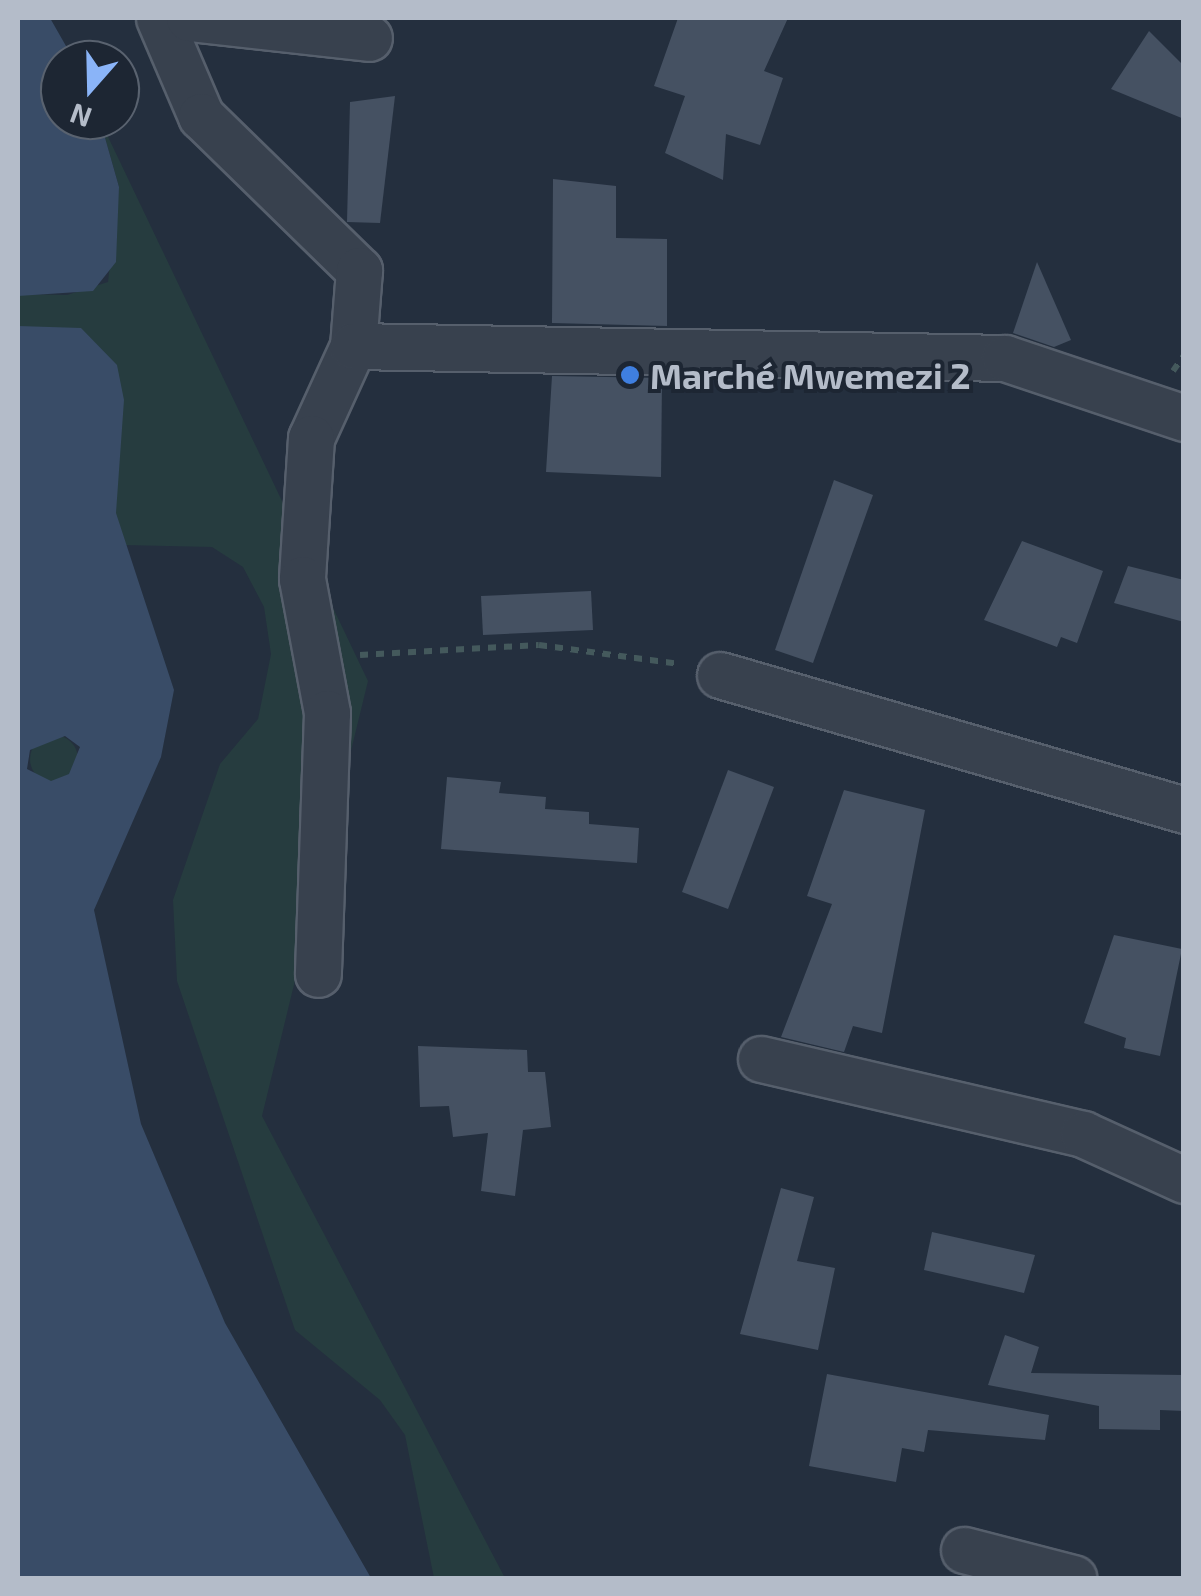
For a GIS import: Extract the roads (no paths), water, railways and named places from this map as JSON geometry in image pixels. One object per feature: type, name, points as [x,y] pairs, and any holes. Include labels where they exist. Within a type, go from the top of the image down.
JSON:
[{"type":"street","points":[[158,18],[201,116],[358,270],[352,346],[310,438],[302,579],[321,658],[327,824],[318,974]]},
{"type":"street","points":[[189,18],[368,38]]},
{"type":"street","points":[[352,346],[1005,358],[1184,418]]},
{"type":"street","points":[[720,675],[1184,810]]},
{"type":"street","points":[[761,1060],[1083,1134],[1184,1180]]},
{"type":"street","points":[[964,1550],[1072,1578]]},
{"type":"water","points":[[18,18],[50,18],[63,40],[40,40],[40,140],[106,140],[119,187],[116,262],[93,291],[18,296]]},
{"type":"water","points":[[18,326],[81,328],[117,365],[124,400],[116,513],[174,690],[161,757],[94,910],[141,1124],[225,1323],[371,1578],[18,1578]],"holes":[[[65,736],[80,747],[69,774],[51,781],[27,769],[30,750]]]},
{"type":"place","name":"Marché Mwemezi 2","points":[[630,375]]}]
